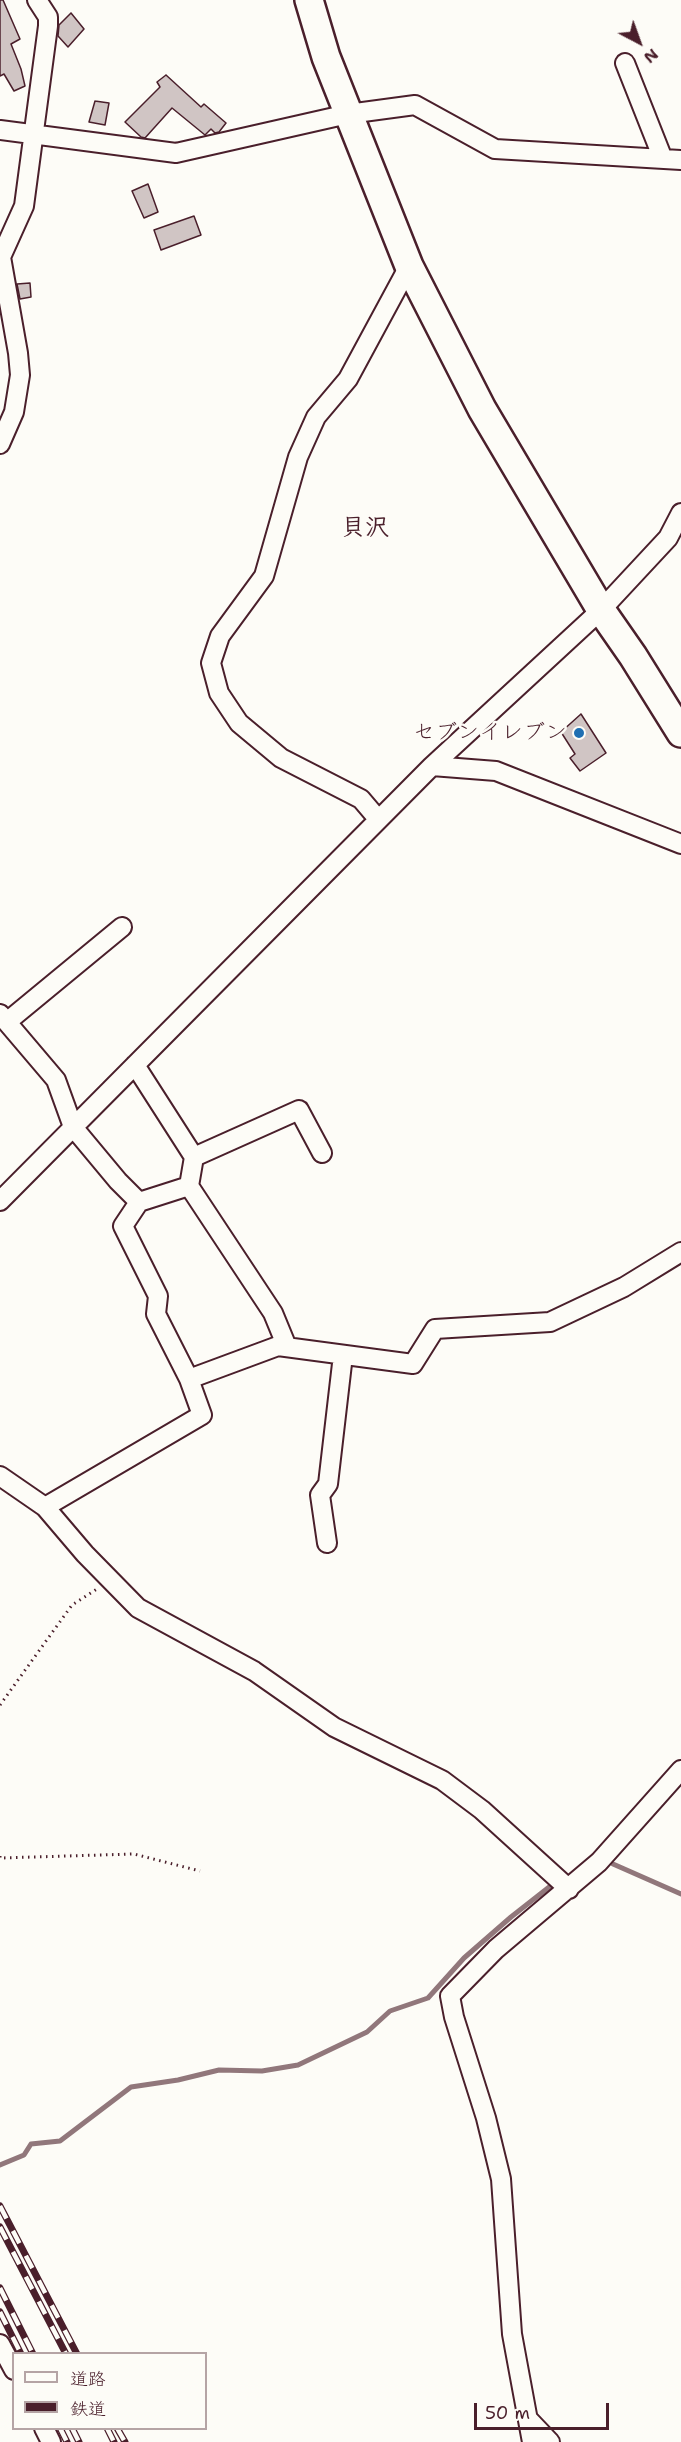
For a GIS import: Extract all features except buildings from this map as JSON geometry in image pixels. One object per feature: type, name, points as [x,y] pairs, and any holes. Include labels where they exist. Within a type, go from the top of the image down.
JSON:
[{"type":"street","points":[[0,444],[14,412],[20,375],[1,257],[24,206],[48,26],[48,16],[37,0]]},
{"type":"street","points":[[309,0],[326,57],[409,266],[482,409],[601,610],[681,733]]},
{"type":"street","points":[[626,63],[663,159]]},
{"type":"street","points":[[0,130],[177,153],[348,114],[415,105],[495,149],[681,160]]},
{"type":"street","points":[[378,819],[362,799],[281,758],[239,723],[219,693],[211,663],[220,636],[264,576],[298,457],[316,417],[348,379],[409,266]]},
{"type":"street","points":[[0,1201],[378,819],[601,610],[668,538],[681,513]]},
{"type":"street","points":[[432,766],[496,771],[681,844]]},
{"type":"street","points":[[122,927],[4,1018],[56,1080],[74,1127],[118,1181],[139,1202]]},
{"type":"street","points":[[135,1065],[194,1157],[189,1186],[273,1313],[287,1347]]},
{"type":"street","points":[[194,1157],[299,1110],[322,1153]]},
{"type":"street","points":[[45,1507],[202,1414],[189,1379],[156,1314],[158,1296],[123,1226],[139,1202],[189,1186]]},
{"type":"street","points":[[189,1379],[278,1346],[413,1364],[435,1329],[550,1322],[624,1287],[681,1252]]},
{"type":"street","points":[[327,1544],[320,1494],[328,1485],[344,1355]]},
{"type":"street","points":[[0,1476],[45,1507],[138,1608],[254,1671],[334,1727],[442,1780],[482,1810],[569,1889]]},
{"type":"street","points":[[532,2442],[512,2334],[501,2178],[450,1996],[496,1949],[599,1862],[681,1770]]},
{"type":"street","points":[[0,2344],[12,2366]]},
{"type":"street","points":[[529,2420],[550,2442]]},
{"type":"path","points":[[0,1705],[72,1605],[111,1580]]},
{"type":"path","points":[[0,1856],[0,1858],[134,1854],[200,1871]]},
{"type":"waterway","points":[[613,1864],[681,1894]]},
{"type":"waterway","points":[[0,2165],[24,2155],[31,2144],[60,2141],[131,2087],[178,2080],[219,2070],[262,2071],[298,2065],[367,2032],[390,2011],[428,1998],[464,1958],[553,1884]]},
{"type":"railway","points":[[0,2206],[76,2352]]},
{"type":"railway","points":[[0,2227],[65,2352]]},
{"type":"railway","points":[[0,2288],[32,2352]]},
{"type":"railway","points":[[0,2312],[20,2352]]},
{"type":"railway","points":[[61,2430],[67,2442]]},
{"type":"railway","points":[[73,2430],[79,2442]]},
{"type":"railway","points":[[108,2430],[114,2442]]},
{"type":"railway","points":[[118,2430],[125,2442]]},
{"type":"place","name":"セブンイレブン","points":[[579,733]]},
{"type":"district","name":"貝沢","points":[[365,529]]}]
